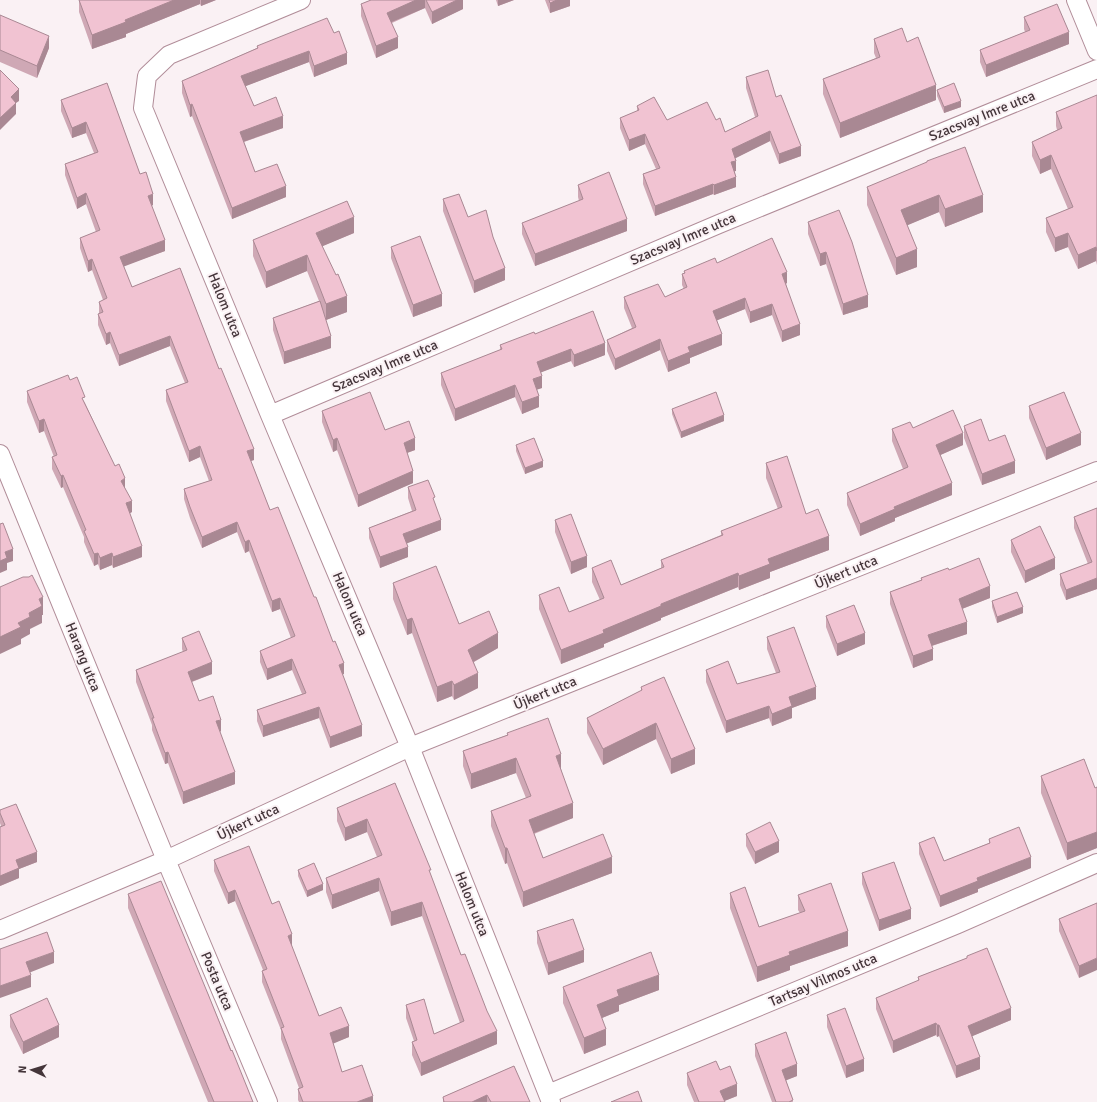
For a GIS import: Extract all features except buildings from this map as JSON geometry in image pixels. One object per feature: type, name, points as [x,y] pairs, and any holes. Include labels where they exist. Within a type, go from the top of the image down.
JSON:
[{"type":"street","name":"Halom utca","points":[[301,0],[170,55],[147,76],[143,108],[410,747],[549,1098]]},
{"type":"street","points":[[1076,0],[1097,51]]},
{"type":"street","name":"Szacsvay Imre utca","points":[[270,415],[719,224],[1097,69]]},
{"type":"street","name":"Harang utca","points":[[0,454],[166,860]]},
{"type":"street","name":"Újkert utca","points":[[0,930],[166,860],[410,747],[1097,471]]},
{"type":"street","name":"Posta utca","points":[[166,860],[268,1102]]},
{"type":"street","name":"Tartsay Vilmos utca","points":[[549,1098],[958,924],[1097,863]]}]
